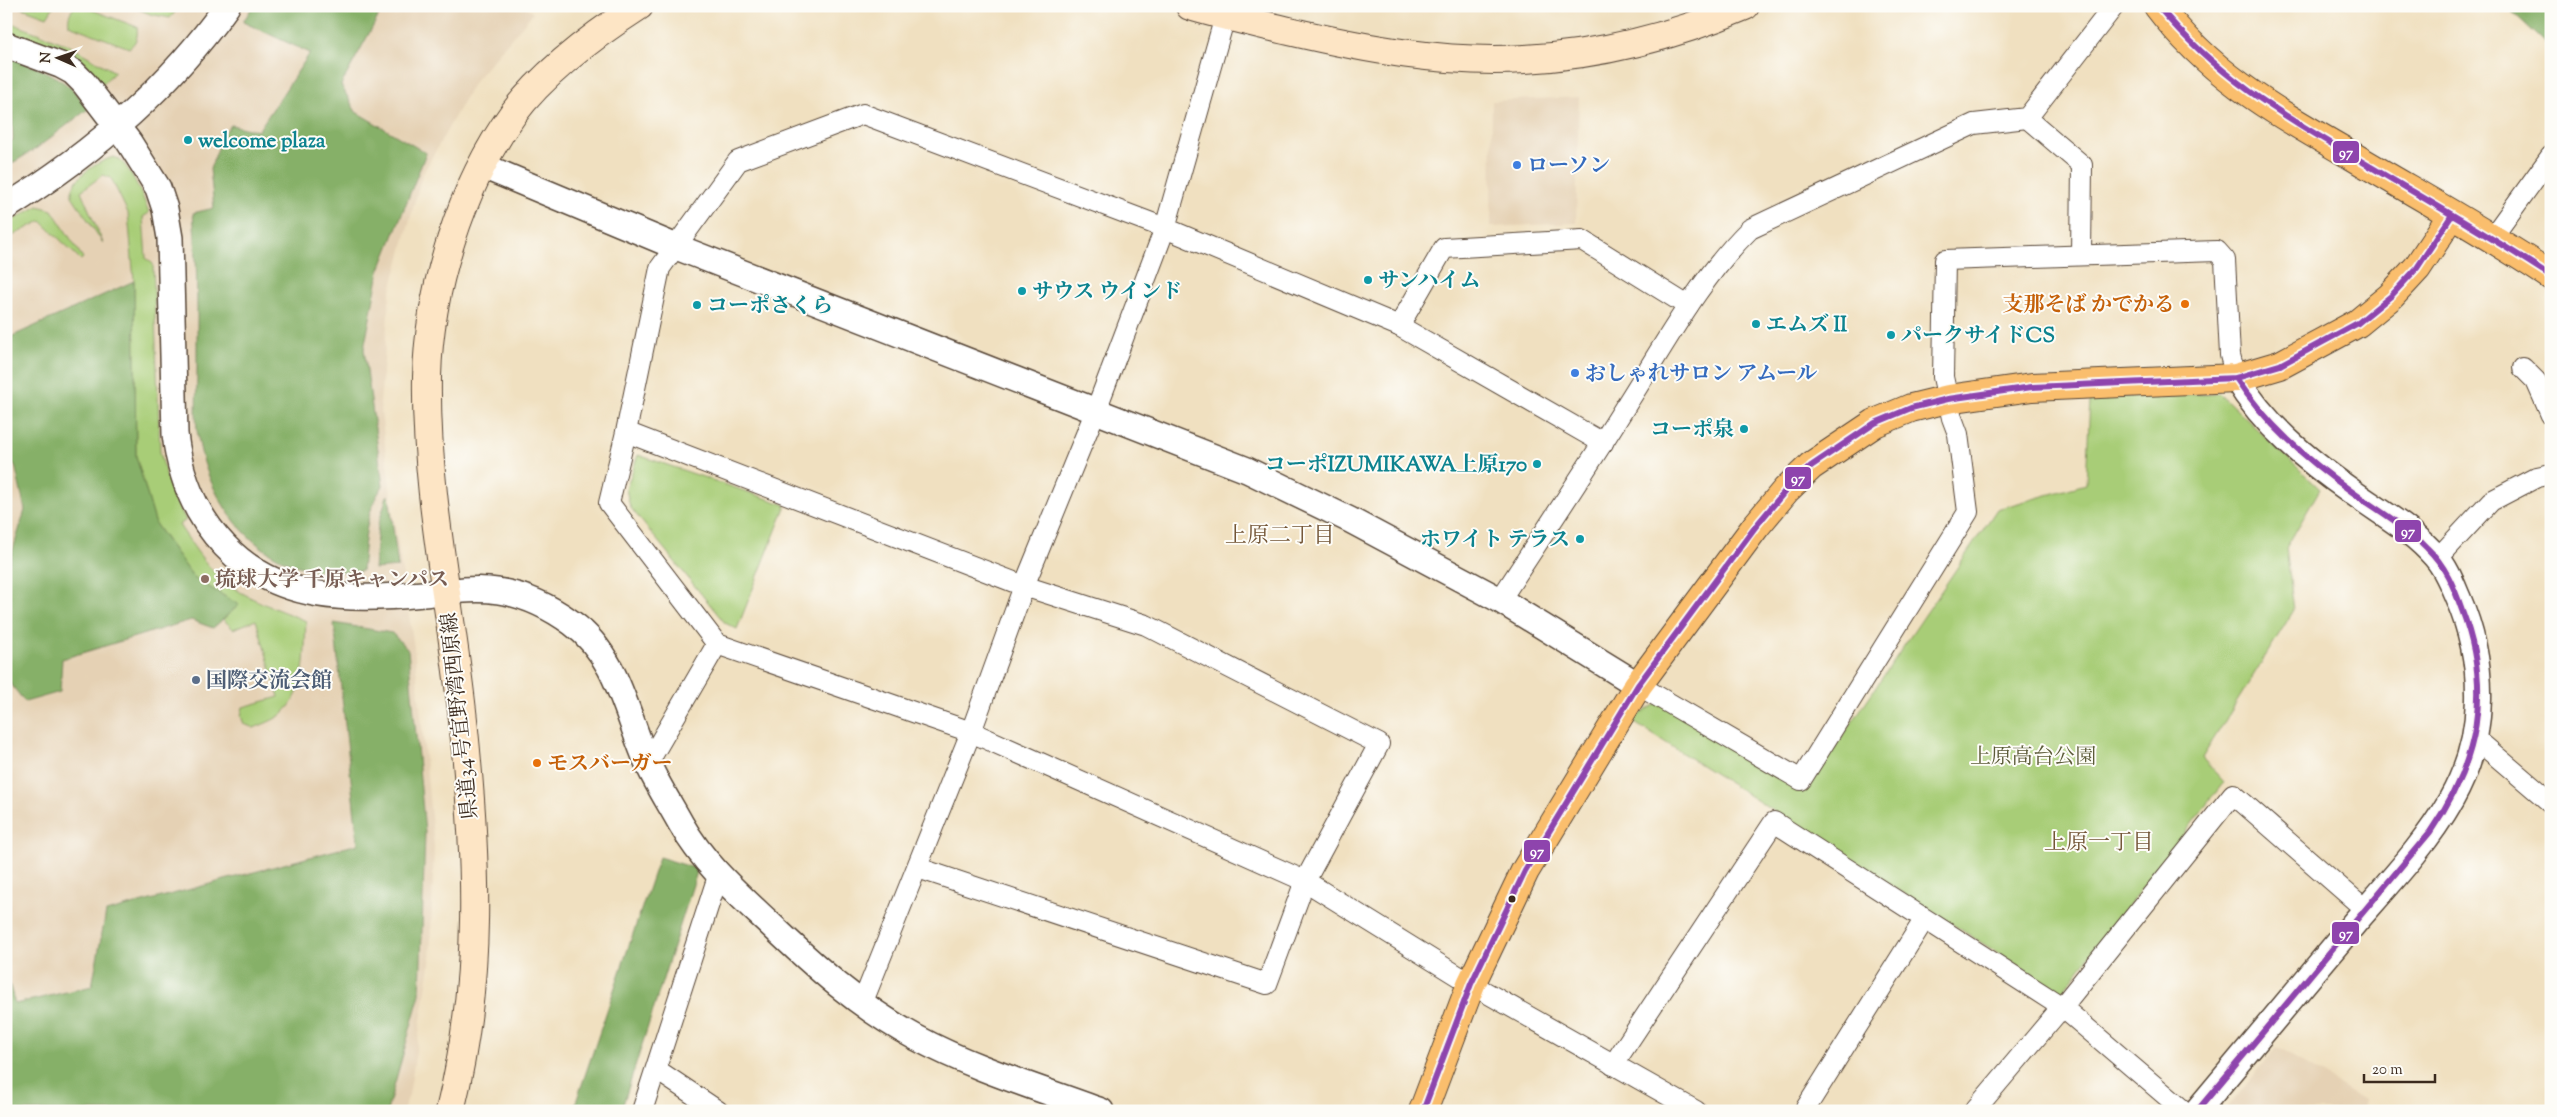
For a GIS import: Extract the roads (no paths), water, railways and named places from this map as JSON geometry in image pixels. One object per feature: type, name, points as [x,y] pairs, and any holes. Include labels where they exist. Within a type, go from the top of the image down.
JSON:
[{"type":"main road","name":"県道34号宜野湾西原線","points":[[450,1111],[464,1046],[472,990],[476,872],[463,718],[445,592],[430,450],[427,376],[434,314],[445,260],[463,209],[483,166],[513,114],[580,48],[639,6]]},
{"type":"main road","points":[[1190,6],[1226,11],[1335,42],[1399,53],[1457,58],[1524,60],[1627,45],[1670,34],[1745,6]]},
{"type":"main road","points":[[2158,6],[2206,60],[2234,84],[2276,112],[2452,215],[2551,276]]},
{"type":"main road","points":[[1423,1111],[1472,984],[1526,871],[1638,685],[1716,577],[1786,490],[1811,466],[1875,423],[1911,408],[1948,398],[2032,387],[2236,378],[2280,365],[2358,323],[2391,296],[2417,268],[2452,215]]},
{"type":"street","points":[[6,207],[80,158],[117,127],[174,71],[227,6]]},
{"type":"street","points":[[1500,600],[1603,443],[1688,306],[1725,254],[1750,229],[1974,124],[2027,118],[2114,6]]},
{"type":"street","points":[[862,1004],[918,868],[971,732],[1024,586],[1096,410],[1165,228],[1226,11]]},
{"type":"street","points":[[6,45],[60,65],[73,72],[117,127],[151,176],[165,209],[172,267],[175,434],[178,456],[190,495],[211,530],[230,551],[252,570],[281,584],[315,595],[365,598],[497,590],[521,596],[548,607],[576,626],[595,644],[611,670],[648,763],[684,829],[718,876],[823,974],[862,1004],[913,1036],[958,1058],[1101,1111]]},
{"type":"street","points":[[1603,443],[1399,326],[1165,228],[863,114],[738,161],[674,246],[660,268],[626,432],[609,503],[717,644],[971,732],[1305,881],[1472,984],[1696,1111]]},
{"type":"street","points":[[2027,118],[2082,165],[2081,255]]},
{"type":"street","points":[[2491,239],[2551,156]]},
{"type":"street","points":[[483,166],[674,246],[1247,470],[1350,520],[1500,600],[1638,685],[1801,780],[1968,512],[1958,434],[1943,377],[1944,260],[2217,251],[2225,260],[2230,355],[2236,378],[2250,401],[2283,436],[2312,462],[2390,518],[2438,558],[2452,582],[2468,621],[2475,648],[2480,698],[2475,738],[2464,771],[2451,800],[2416,849],[2198,1111]]},
{"type":"street","points":[[1399,326],[1444,248],[1582,240],[1688,306]]},
{"type":"street","points":[[2523,368],[2536,381],[2551,415]]},
{"type":"street","points":[[626,432],[1024,586],[1146,625],[1379,744],[1305,881],[1267,984],[918,868]]},
{"type":"street","points":[[2438,558],[2491,501],[2537,477],[2551,474]]},
{"type":"street","points":[[648,763],[717,644]]},
{"type":"street","points":[[2475,738],[2551,803]]},
{"type":"street","points":[[1974,1111],[2062,1007],[2233,794],[2366,910]]},
{"type":"street","points":[[1613,1065],[1774,822],[2062,1007],[2184,1111]]},
{"type":"street","points":[[642,1111],[657,1070],[718,876]]},
{"type":"street","points":[[1804,1111],[1924,920]]},
{"type":"street","points":[[657,1070],[718,1111]]},
{"type":"place","name":"welcome plaza","points":[[188,140]]},
{"type":"place","name":"ローソン","points":[[1517,165]]},
{"type":"place","name":"サンハイム","points":[[1368,280]]},
{"type":"place","name":"サウス ウインド","points":[[1022,291]]},
{"type":"place","name":"支那そば かでかる","points":[[2185,304]]},
{"type":"place","name":"コーポさくら","points":[[697,305]]},
{"type":"place","name":"エムズ II","points":[[1756,324]]},
{"type":"place","name":"パークサイドCS","points":[[1891,335]]},
{"type":"place","name":"おしゃれサロン アムール","points":[[1575,373]]},
{"type":"place","name":"コーポ泉","points":[[1744,429]]},
{"type":"place","name":"コーポIZUMIKAWA上原170","points":[[1537,464]]},
{"type":"place","name":"ホワイト テラス","points":[[1580,539]]},
{"type":"place","name":"琉球大学 千原キャンパス","points":[[205,579]]},
{"type":"place","name":"国際交流会館","points":[[196,680]]},
{"type":"place","name":"モスバーガー","points":[[537,763]]},
{"type":"district","name":"上原二丁目","points":[[1280,534]]},
{"type":"district","name":"上原一丁目","points":[[2099,841]]},
{"type":"park label","name":"上原高台公園","points":[[2033,756]]}]
